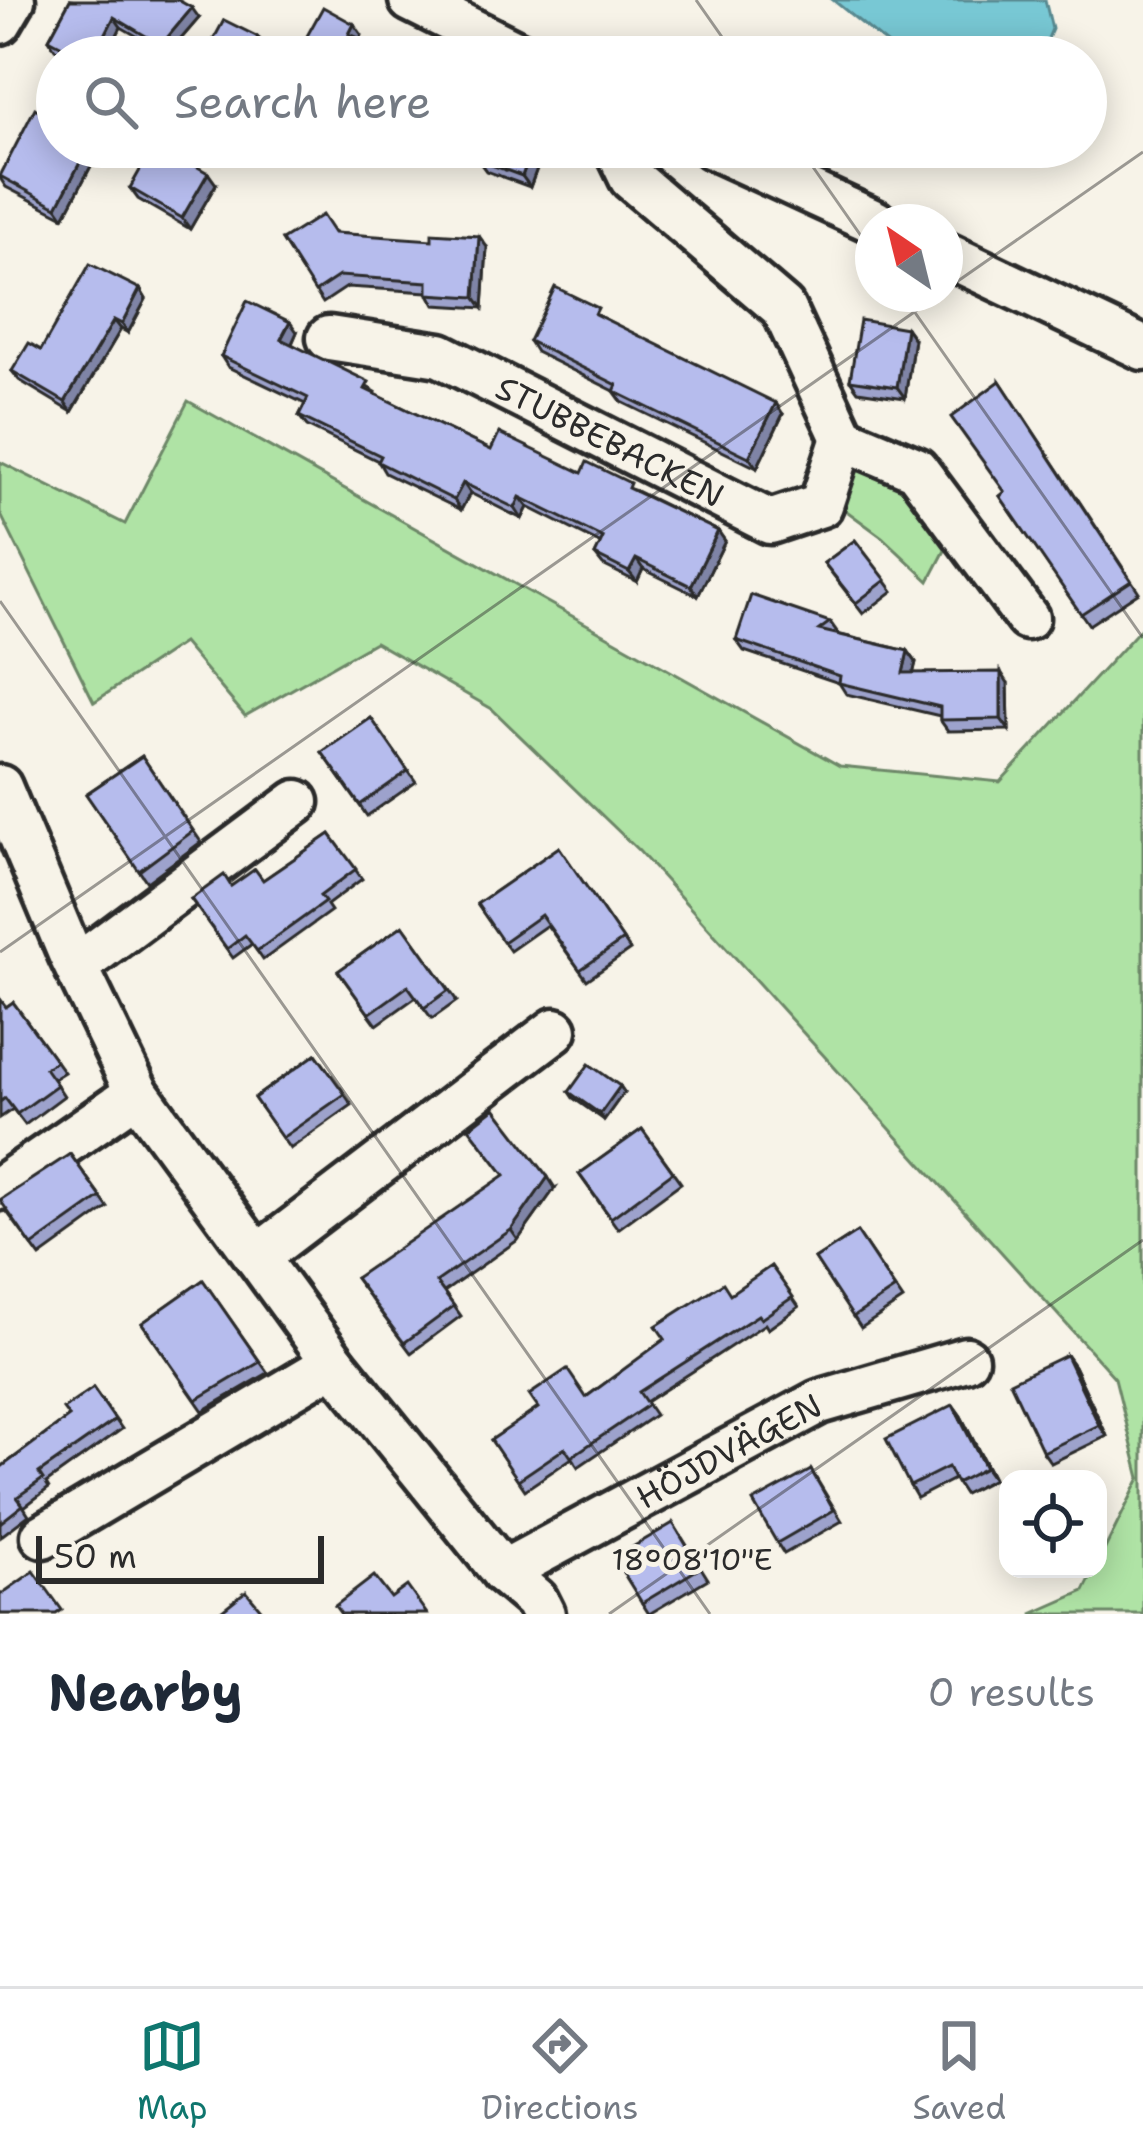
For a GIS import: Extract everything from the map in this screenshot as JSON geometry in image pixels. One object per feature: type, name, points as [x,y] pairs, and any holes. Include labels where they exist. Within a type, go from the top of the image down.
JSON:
[{"type":"street","points":[[0,22],[13,0]]},
{"type":"street","points":[[411,0],[483,36]]},
{"type":"street","points":[[626,168],[631,178],[782,308],[843,438],[916,469],[1027,618]]},
{"type":"street","points":[[758,168],[855,213]]},
{"type":"street","points":[[963,262],[1143,347]]},
{"type":"street","name":"STUBBEBACKEN","points":[[329,338],[440,355],[770,522],[821,506],[843,438]]},
{"type":"street","points":[[0,787],[76,967],[137,1093],[334,1363],[503,1572],[536,1600],[544,1614]]},
{"type":"street","points":[[76,967],[297,802]]},
{"type":"street","points":[[257,1257],[555,1030]]},
{"type":"street","points":[[0,1188],[137,1093]]},
{"type":"street","name":"HÖJDVÄGEN","points":[[503,1572],[819,1402],[966,1359]]},
{"type":"street","points":[[43,1536],[334,1363]]},
{"type":"green space","points":[[188,401],[840,766],[1000,782],[1143,626],[1143,1614],[1032,1614],[1084,1591],[1090,1578],[1107,1578],[1107,1545],[1140,1478],[1115,1378],[639,851],[492,709],[375,642],[245,716],[183,643],[94,702],[0,513],[0,462],[125,524]]},
{"type":"green space","points":[[850,454],[908,478],[951,539],[929,581],[882,537],[833,501]]},
{"type":"water","points":[[833,0],[1045,0],[1052,29],[1049,36],[877,36]]},
{"type":"building","points":[[70,0],[178,0],[192,8],[169,36],[146,36],[114,17],[104,36],[51,36]]},
{"type":"building","points":[[323,7],[354,24],[349,34],[354,36],[307,36]]},
{"type":"building","points":[[224,20],[256,36],[215,36]]},
{"type":"building","points":[[35,108],[36,168],[77,168],[57,207],[0,176]]},
{"type":"building","points":[[141,168],[199,168],[208,173],[182,218],[130,188]]},
{"type":"building","points":[[500,168],[525,168],[522,176]]},
{"type":"building","points":[[322,215],[334,233],[432,240],[432,233],[479,236],[475,297],[428,294],[428,282],[339,276],[315,292],[282,240]]},
{"type":"building","points":[[90,264],[140,289],[122,324],[114,320],[65,402],[12,371],[29,343],[41,350]]},
{"type":"building","points":[[555,287],[598,308],[595,314],[776,403],[749,457],[614,391],[617,385],[529,341]]},
{"type":"building","points":[[247,301],[290,322],[281,339],[369,382],[365,389],[491,450],[499,433],[582,473],[587,462],[630,483],[628,488],[718,531],[691,586],[636,559],[629,572],[595,555],[603,538],[520,497],[515,508],[463,483],[454,500],[378,462],[381,456],[299,416],[308,398],[221,356]]},
{"type":"building","points":[[860,320],[906,328],[897,387],[850,380]]},
{"type":"building","points":[[1000,381],[1131,581],[1081,614],[1000,496],[1005,492],[951,417]]},
{"type":"building","points":[[855,540],[886,580],[856,603],[824,563]]},
{"type":"building","points":[[751,595],[830,622],[819,630],[908,651],[903,673],[1001,672],[1001,719],[940,720],[940,707],[839,683],[840,676],[736,640]]},
{"type":"building","points":[[371,718],[408,771],[360,805],[322,752]]},
{"type":"building","points":[[142,756],[193,831],[139,871],[86,794]]},
{"type":"building","points":[[330,834],[356,869],[320,896],[325,902],[257,951],[245,935],[227,949],[191,899],[224,875],[231,886],[255,869],[263,880]]},
{"type":"building","points":[[559,847],[623,940],[580,970],[541,915],[503,942],[477,904]]},
{"type":"building","points":[[403,925],[449,990],[424,1008],[408,986],[369,1014],[338,971]]},
{"type":"building","points":[[0,999],[6,1007],[13,1002],[56,1061],[45,1068],[57,1085],[17,1114],[5,1098],[0,1102]]},
{"type":"building","points":[[316,1054],[345,1094],[282,1138],[254,1098]]},
{"type":"building","points":[[589,1064],[620,1086],[600,1114],[569,1092]]},
{"type":"building","points":[[495,1108],[548,1177],[511,1230],[436,1282],[454,1306],[404,1343],[355,1278],[505,1175],[469,1128]]},
{"type":"building","points":[[642,1129],[673,1172],[611,1218],[579,1174]]},
{"type":"building","points":[[70,1154],[101,1197],[32,1246],[0,1200]]},
{"type":"building","points":[[857,1232],[895,1289],[853,1317],[815,1259]]},
{"type":"building","points":[[771,1266],[793,1297],[639,1392],[648,1405],[571,1457],[565,1448],[518,1480],[491,1440],[538,1408],[529,1395],[567,1369],[586,1397],[665,1339],[656,1326],[723,1283],[730,1294]]},
{"type":"building","points":[[203,1280],[260,1362],[196,1400],[142,1323]]},
{"type":"building","points":[[1066,1355],[1099,1425],[1043,1452],[1010,1382]]},
{"type":"building","points":[[93,1388],[115,1420],[39,1473],[43,1479],[17,1497],[23,1505],[0,1523],[0,1468],[69,1417],[63,1409]]},
{"type":"building","points":[[953,1405],[985,1468],[956,1483],[948,1467],[910,1486],[886,1439]]},
{"type":"building","points":[[811,1470],[834,1510],[777,1543],[753,1502]]},
{"type":"building","points":[[673,1523],[700,1568],[642,1603],[614,1558]]},
{"type":"building","points":[[34,1571],[62,1610],[56,1614],[0,1614],[0,1595]]},
{"type":"building","points":[[374,1576],[391,1598],[407,1586],[427,1614],[341,1614],[335,1606]]},
{"type":"building","points":[[246,1591],[265,1614],[217,1614]]}]
